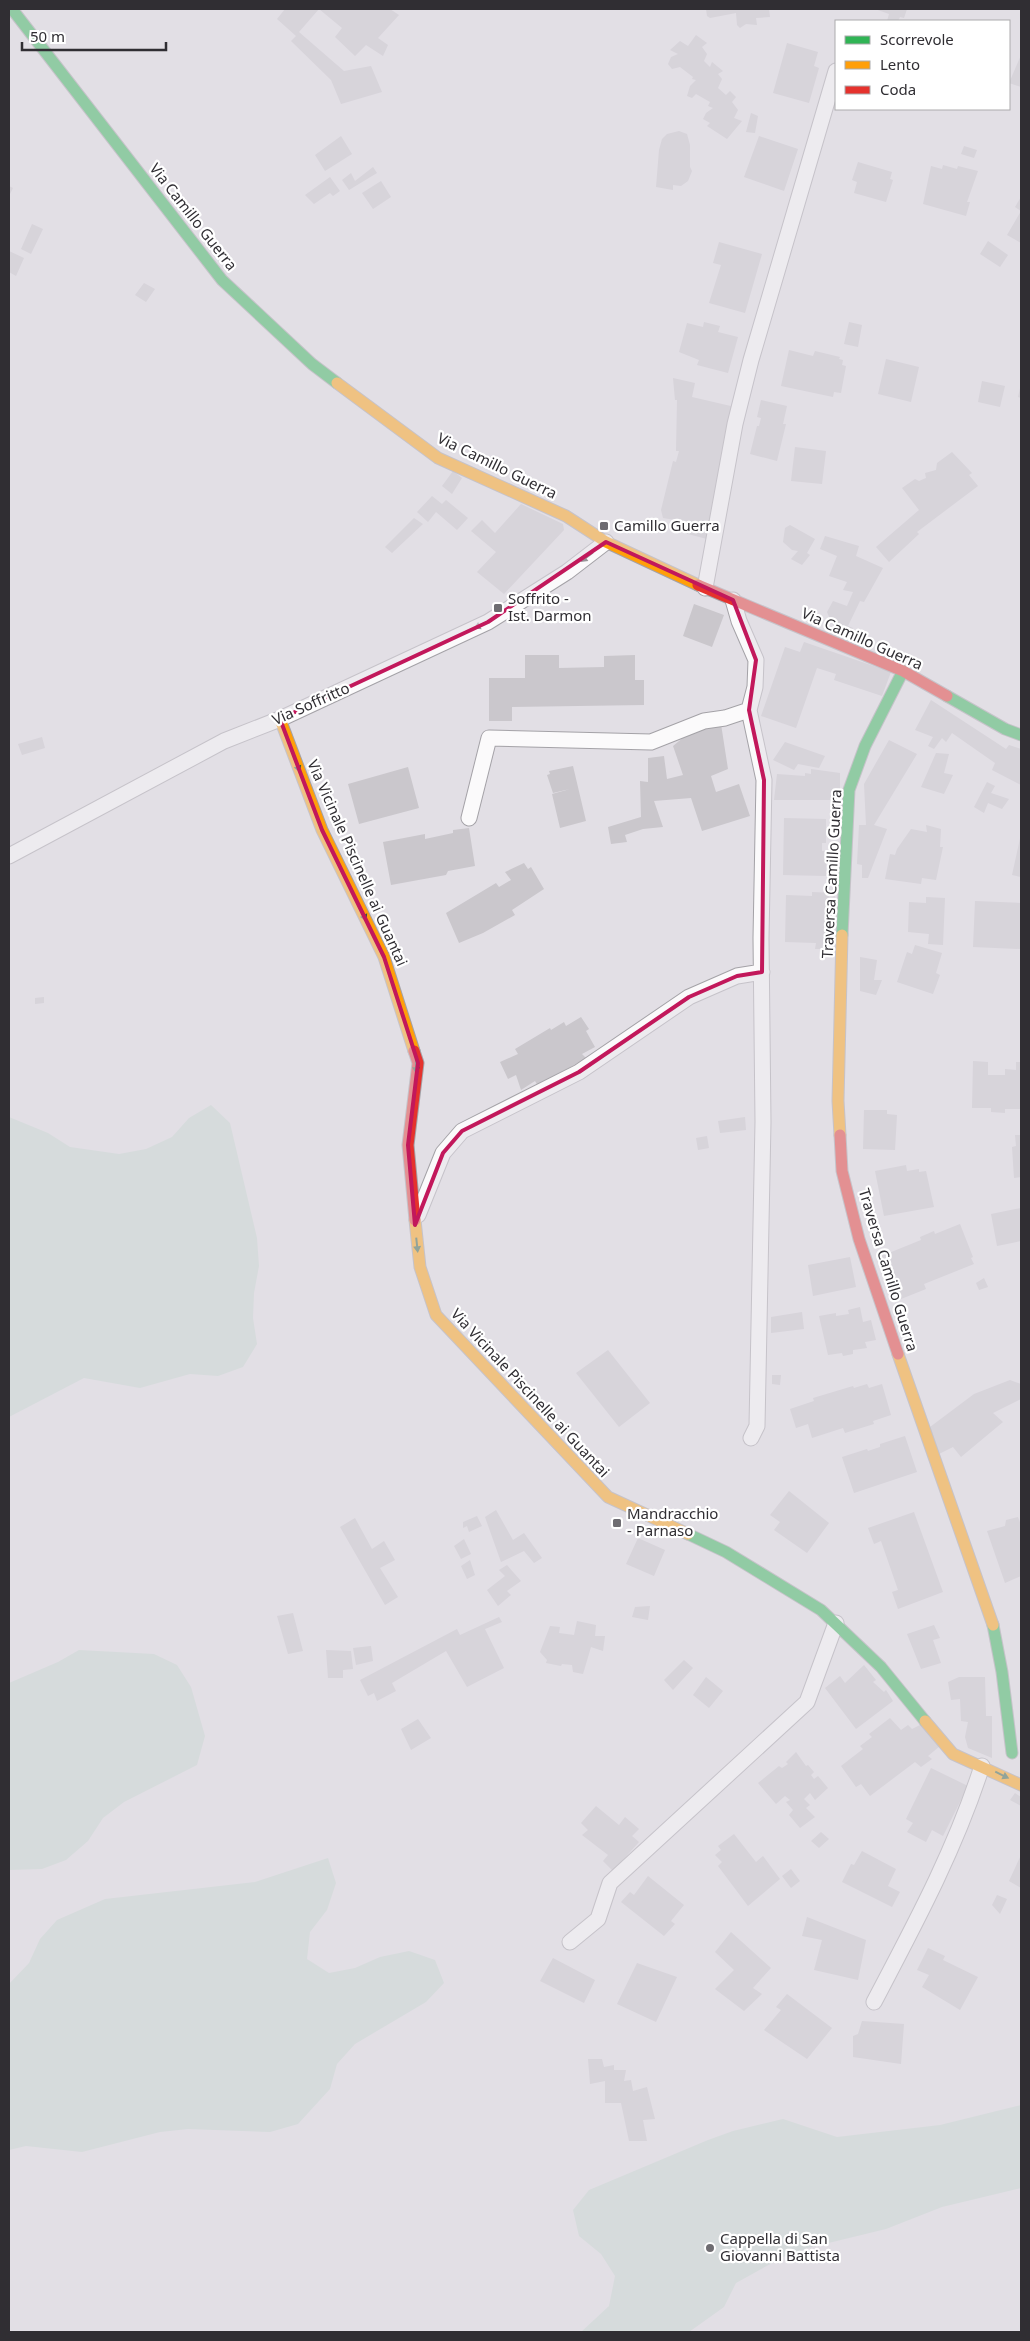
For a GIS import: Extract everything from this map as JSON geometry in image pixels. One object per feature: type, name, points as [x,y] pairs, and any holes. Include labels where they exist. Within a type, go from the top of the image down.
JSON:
[{"type":"street","name":"Via Camillo Guerra","points":[[12,9],[222,280],[312,364],[438,458],[566,516],[606,542],[705,588],[903,671],[1005,729],[1021,735]]},
{"type":"street","points":[[705,588],[735,424],[750,360],[835,74]]},
{"type":"street","name":"Via Soffritto","points":[[9,856],[224,741],[280,720],[488,622],[567,572],[606,542]]},
{"type":"street","points":[[733,600],[739,621],[756,660],[755,687],[750,710],[764,780],[761,1250],[757,1426],[751,1438]]},
{"type":"street","name":"Traversa Camillo Guerra","points":[[903,671],[865,746],[849,790],[843,878],[838,1100],[842,1171],[859,1239],[944,1487],[994,1625],[1012,1753]]},
{"type":"street","points":[[469,818],[489,738],[652,742],[704,721],[725,718],[750,710]]},
{"type":"street","name":"Via Vicinale Piscinelle ai Guantai","points":[[280,720],[322,830],[384,958],[418,1063],[408,1145],[420,1267],[436,1315],[608,1497],[734,1557],[766,1574],[821,1610],[881,1667],[953,1754],[1021,1785]]},
{"type":"street","points":[[415,1225],[421,1204],[444,1153],[462,1131],[508,1106],[579,1072],[689,996],[738,976],[762,972]]},
{"type":"street","points":[[570,1942],[598,1919],[610,1882],[807,1702],[836,1623]]},
{"type":"street","points":[[874,2002],[935,1886],[954,1845],[982,1766]]},
{"type":"highlighted area","points":[[606,542],[733,600],[756,660],[749,710],[764,780],[762,972],[737,976],[689,997],[579,1072],[462,1131],[443,1153],[415,1225],[408,1145],[418,1063],[384,957],[322,830],[280,719],[488,622]]},
{"type":"shaded area","points":[[211,1105],[230,1123],[257,1238],[259,1266],[254,1293],[253,1318],[257,1344],[243,1367],[218,1376],[190,1374],[140,1388],[84,1378],[9,1417],[9,1117],[48,1133],[70,1147],[119,1154],[146,1149],[172,1137],[189,1118]]},
{"type":"shaded area","points":[[79,1650],[154,1654],[177,1665],[191,1687],[205,1736],[197,1765],[124,1802],[103,1818],[88,1841],[66,1860],[42,1869],[9,1870],[9,1683],[58,1662]]},
{"type":"shaded area","points":[[328,1858],[336,1883],[327,1910],[310,1932],[307,1959],[329,1973],[355,1968],[380,1957],[409,1951],[435,1960],[444,1983],[426,2002],[355,2044],[337,2064],[330,2089],[298,2124],[270,2132],[188,2129],[160,2132],[82,2152],[26,2146],[9,2150],[9,1984],[29,1963],[40,1939],[57,1920],[105,1899],[255,1882]]},
{"type":"shaded area","points":[[1021,2105],[1021,2188],[942,2207],[886,2229],[808,2248],[783,2257],[736,2283],[724,2307],[689,2332],[581,2332],[609,2306],[615,2276],[601,2254],[579,2236],[573,2210],[589,2190],[708,2140],[733,2131],[783,2119],[837,2137],[940,2125]]},
{"type":"building","points":[[285,9],[319,9],[299,32],[344,71],[371,66],[382,92],[341,104],[331,80],[291,41],[296,36],[277,19]]},
{"type":"building","points":[[319,9],[390,9],[399,15],[378,38],[388,45],[383,56],[366,45],[355,56],[335,37],[342,28]]},
{"type":"building","points":[[706,9],[769,9],[770,17],[756,18],[757,25],[746,24],[740,28],[737,25],[736,13],[710,18],[707,16]]},
{"type":"building","points":[[875,9],[907,9],[904,18],[900,17],[898,20],[887,20],[889,14]]},
{"type":"building","points":[[696,35],[707,43],[702,47],[707,54],[704,61],[710,67],[712,62],[723,71],[718,74],[722,79],[718,88],[726,95],[730,91],[736,97],[732,102],[738,110],[734,118],[742,121],[727,139],[707,126],[710,123],[703,119],[706,113],[713,108],[708,106],[710,102],[696,94],[692,98],[687,96],[690,86],[696,80],[692,79],[693,77],[680,67],[672,69],[668,64],[671,57],[678,54],[670,50],[680,41],[688,46]]},
{"type":"building","points":[[787,43],[818,52],[814,66],[819,68],[809,103],[773,93]]},
{"type":"building","points":[[1021,55],[1021,87],[1010,83]]},
{"type":"building","points":[[751,113],[758,116],[755,133],[746,132]]},
{"type":"building","points":[[679,131],[687,134],[690,145],[690,167],[692,171],[688,181],[681,186],[673,185],[673,190],[656,187],[659,150],[662,139],[667,134]]},
{"type":"building","points":[[341,136],[352,154],[325,171],[315,155]]},
{"type":"building","points":[[759,136],[798,149],[784,191],[744,177]]},
{"type":"building","points":[[964,146],[977,150],[974,158],[961,154]]},
{"type":"building","points":[[858,162],[892,172],[890,179],[893,180],[886,202],[854,193],[857,182],[852,180]]},
{"type":"building","points":[[943,165],[957,169],[958,166],[978,171],[967,202],[970,202],[966,216],[923,204],[931,166],[942,169]]},
{"type":"building","points":[[373,167],[377,173],[349,190],[342,180],[351,173],[355,181]]},
{"type":"building","points":[[330,177],[340,191],[333,196],[330,193],[314,204],[305,195]]},
{"type":"building","points":[[381,181],[391,197],[373,209],[362,193]]},
{"type":"building","points":[[9,186],[13,188],[9,196]]},
{"type":"building","points":[[1021,197],[1021,211],[1015,207]]},
{"type":"building","points":[[1021,211],[1021,243],[1007,235]]},
{"type":"building","points":[[32,224],[43,229],[31,254],[21,249]]},
{"type":"building","points":[[988,241],[1008,255],[1000,267],[980,254]]},
{"type":"building","points":[[719,242],[762,254],[745,313],[709,303],[721,265],[713,263]]},
{"type":"building","points":[[9,251],[24,258],[16,276],[9,272]]},
{"type":"building","points":[[144,283],[155,289],[146,302],[135,295]]},
{"type":"building","points":[[704,322],[720,326],[718,332],[738,337],[728,373],[697,365],[699,360],[679,352],[687,323],[703,327]]},
{"type":"building","points":[[849,322],[862,325],[858,347],[844,344]]},
{"type":"building","points":[[789,350],[813,356],[815,351],[840,357],[839,359],[843,360],[842,365],[846,366],[841,393],[834,392],[833,397],[781,386]]},
{"type":"building","points":[[886,359],[919,367],[911,402],[878,394]]},
{"type":"building","points":[[673,378],[695,383],[692,397],[735,407],[707,539],[684,533],[687,522],[663,518],[661,510],[673,461],[676,462],[679,451],[676,451],[677,400],[675,400]]},
{"type":"building","points":[[982,381],[1005,386],[1000,407],[978,402]]},
{"type":"building","points":[[1021,384],[1021,398],[1018,397]]},
{"type":"building","points":[[761,400],[787,406],[783,424],[786,424],[777,461],[750,454],[761,418],[757,417]]},
{"type":"building","points":[[795,447],[826,451],[822,484],[791,481]]},
{"type":"building","points":[[952,452],[972,473],[969,475],[978,486],[917,532],[919,534],[889,562],[876,547],[919,510],[902,488],[915,479],[919,481],[926,478],[925,473],[936,470],[937,463]]},
{"type":"building","points":[[453,471],[462,478],[452,494],[442,486]]},
{"type":"building","points":[[432,496],[442,504],[446,500],[468,518],[457,530],[436,512],[428,522],[417,512]]},
{"type":"building","points":[[521,504],[563,524],[564,530],[504,594],[477,572],[496,552],[471,531],[482,520],[495,533]]},
{"type":"building","points":[[414,518],[423,524],[392,553],[385,547]]},
{"type":"building","points":[[790,525],[815,539],[807,553],[810,555],[802,565],[791,559],[798,551],[792,550],[783,542],[785,528]]},
{"type":"building","points":[[825,536],[859,546],[856,556],[883,568],[864,602],[860,601],[848,626],[853,628],[849,640],[835,635],[837,627],[832,624],[827,612],[833,601],[847,606],[853,592],[843,590],[847,582],[829,576],[837,556],[820,549]]},
{"type":"building","points":[[694,604],[724,615],[712,647],[683,636]]},
{"type":"building","points":[[804,642],[891,672],[882,696],[834,680],[836,674],[817,668],[796,728],[761,716],[785,647],[800,652]]},
{"type":"building","points":[[525,655],[559,655],[559,668],[604,667],[604,656],[635,655],[635,680],[644,680],[644,705],[512,707],[512,721],[489,721],[489,678],[525,678]]},
{"type":"building","points":[[931,700],[1006,749],[1009,745],[1021,749],[1021,785],[992,770],[995,763],[952,733],[946,742],[942,738],[934,749],[928,746],[933,737],[915,730]]},
{"type":"building","points":[[721,724],[728,769],[711,776],[716,792],[739,784],[750,816],[702,831],[691,798],[654,801],[663,827],[643,829],[625,835],[627,842],[611,844],[608,827],[641,817],[640,781],[648,782],[648,758],[664,756],[667,779],[683,775],[673,746],[696,727]]},
{"type":"building","points":[[42,737],[45,748],[22,755],[18,744]]},
{"type":"building","points":[[889,740],[917,754],[874,825],[887,829],[868,878],[862,878],[862,865],[857,864],[859,825],[866,825],[864,784]]},
{"type":"building","points":[[785,742],[825,756],[819,768],[798,764],[794,770],[773,760]]},
{"type":"building","points":[[936,753],[949,754],[944,773],[953,775],[944,794],[921,787]]},
{"type":"building","points":[[573,766],[586,821],[560,828],[552,794],[570,789],[553,793],[547,775],[550,774],[549,771]]},
{"type":"building","points":[[408,767],[419,808],[359,824],[348,784]]},
{"type":"building","points":[[811,769],[840,773],[840,800],[774,800],[777,774],[805,776],[805,773],[811,774]]},
{"type":"building","points":[[987,782],[995,786],[991,793],[1009,799],[1002,809],[988,803],[984,813],[974,807]]},
{"type":"building","points":[[784,818],[826,819],[826,843],[822,843],[822,851],[826,851],[826,876],[783,875]]},
{"type":"building","points":[[926,825],[941,829],[940,847],[943,847],[936,880],[922,878],[921,884],[885,879],[890,854],[895,855],[911,829],[927,832]]},
{"type":"building","points":[[469,828],[475,866],[448,871],[446,875],[391,885],[383,842],[425,834],[425,839],[453,833],[453,830]]},
{"type":"building","points":[[1021,834],[1021,877],[1012,875]]},
{"type":"building","points":[[524,863],[528,869],[531,867],[544,889],[512,910],[515,915],[483,933],[459,943],[446,913],[496,883],[499,887],[511,880],[505,872]]},
{"type":"building","points":[[812,892],[835,893],[833,949],[815,949],[816,943],[785,942],[786,895],[812,896]]},
{"type":"building","points":[[926,897],[945,898],[943,945],[928,944],[929,934],[908,932],[909,902],[926,903]]},
{"type":"building","points":[[975,901],[1021,903],[1021,949],[973,947]]},
{"type":"building","points":[[915,945],[942,953],[936,973],[940,975],[933,994],[897,982],[907,952],[912,954]]},
{"type":"building","points":[[860,957],[877,960],[874,980],[882,980],[876,995],[860,991]]},
{"type":"building","points":[[44,997],[44,1003],[35,1004],[35,998]]},
{"type":"building","points":[[581,1017],[589,1029],[586,1031],[595,1047],[582,1054],[586,1058],[538,1086],[535,1081],[521,1090],[516,1075],[508,1079],[500,1062],[518,1054],[515,1049],[550,1028],[551,1030],[564,1022],[566,1026]]},
{"type":"building","points":[[973,1061],[988,1062],[988,1075],[1005,1075],[1005,1069],[1016,1070],[1016,1062],[1021,1062],[1021,1109],[1005,1109],[1005,1113],[991,1112],[991,1108],[972,1108]]},
{"type":"building","points":[[864,1110],[887,1110],[887,1114],[897,1115],[895,1150],[863,1149]]},
{"type":"building","points":[[745,1117],[746,1130],[720,1133],[718,1121]]},
{"type":"building","points":[[1015,1135],[1021,1135],[1021,1177],[1014,1178],[1012,1147],[1016,1146]]},
{"type":"building","points":[[707,1136],[709,1148],[698,1150],[696,1138]]},
{"type":"building","points":[[906,1165],[907,1171],[919,1169],[919,1172],[926,1171],[934,1207],[884,1216],[875,1171]]},
{"type":"building","points":[[1021,1208],[1021,1241],[997,1246],[991,1214]]},
{"type":"building","points":[[960,1224],[974,1264],[924,1284],[926,1289],[896,1301],[879,1257],[921,1240],[920,1237],[934,1231],[935,1234]]},
{"type":"building","points":[[850,1257],[856,1287],[813,1296],[808,1265]]},
{"type":"building","points":[[984,1278],[988,1287],[979,1290],[976,1283]]},
{"type":"building","points":[[860,1307],[863,1322],[871,1320],[876,1340],[865,1342],[867,1348],[853,1350],[853,1354],[843,1356],[842,1353],[828,1355],[819,1316],[836,1313],[836,1316],[849,1314],[848,1310]]},
{"type":"building","points":[[802,1312],[804,1329],[771,1333],[771,1317]]},
{"type":"building","points":[[608,1350],[650,1403],[619,1427],[576,1373]]},
{"type":"building","points":[[772,1375],[781,1375],[780,1385],[772,1384]]},
{"type":"building","points":[[1010,1380],[1021,1384],[1021,1399],[993,1413],[1003,1422],[961,1457],[953,1447],[939,1454],[930,1427],[974,1394]]},
{"type":"building","points":[[867,1384],[869,1388],[882,1384],[891,1415],[873,1421],[874,1424],[845,1433],[843,1428],[812,1438],[808,1424],[796,1428],[790,1409],[814,1401],[813,1398],[853,1386],[854,1388]]},
{"type":"building","points":[[905,1436],[917,1472],[854,1493],[842,1457],[880,1447],[880,1444]]},
{"type":"building","points":[[789,1491],[829,1523],[807,1553],[774,1530],[780,1522],[770,1515]]},
{"type":"building","points":[[496,1510],[513,1540],[524,1533],[542,1558],[534,1563],[524,1551],[501,1562],[485,1517]]},
{"type":"building","points":[[914,1512],[943,1592],[898,1609],[892,1592],[898,1590],[881,1541],[874,1544],[868,1528]]},
{"type":"building","points":[[477,1516],[482,1526],[469,1532],[467,1526],[463,1528],[463,1522]]},
{"type":"building","points":[[1018,1517],[1021,1525],[1021,1576],[1005,1583],[987,1531],[1005,1526],[1006,1520]]},
{"type":"building","points":[[355,1518],[372,1549],[384,1541],[395,1560],[380,1568],[398,1597],[385,1605],[340,1527]]},
{"type":"building","points":[[638,1538],[665,1550],[654,1576],[626,1564]]},
{"type":"building","points":[[464,1539],[471,1554],[461,1559],[454,1546]]},
{"type":"building","points":[[470,1560],[475,1575],[467,1579],[461,1566]]},
{"type":"building","points":[[507,1565],[521,1581],[507,1591],[511,1595],[498,1606],[487,1590],[505,1576],[499,1570]]},
{"type":"building","points":[[650,1606],[648,1620],[632,1617],[635,1607]]},
{"type":"building","points":[[293,1613],[303,1651],[288,1654],[277,1616]]},
{"type":"building","points":[[499,1617],[502,1622],[485,1629],[504,1668],[467,1687],[446,1651],[392,1683],[396,1691],[377,1701],[374,1693],[368,1696],[360,1680],[457,1629],[460,1635]]},
{"type":"building","points":[[577,1621],[596,1625],[595,1636],[605,1636],[603,1651],[591,1647],[583,1674],[573,1672],[572,1665],[562,1664],[561,1666],[546,1663],[547,1660],[540,1652],[550,1626],[560,1627],[559,1633],[574,1635]]},
{"type":"building","points":[[934,1625],[940,1638],[933,1640],[941,1663],[921,1669],[907,1634]]},
{"type":"building","points":[[371,1646],[373,1661],[356,1665],[353,1648]]},
{"type":"building","points":[[326,1650],[351,1651],[353,1669],[343,1670],[343,1678],[328,1678]]},
{"type":"building","points":[[684,1660],[693,1668],[673,1690],[664,1680]]},
{"type":"building","points":[[864,1665],[876,1680],[873,1682],[884,1692],[886,1690],[893,1701],[856,1729],[825,1688],[840,1676],[845,1683]]},
{"type":"building","points":[[706,1677],[723,1691],[709,1708],[693,1695]]},
{"type":"building","points":[[959,1677],[985,1677],[986,1716],[992,1716],[992,1758],[968,1748],[965,1737],[968,1722],[961,1721],[960,1699],[951,1700],[948,1682]]},
{"type":"building","points":[[890,1718],[901,1730],[908,1725],[912,1729],[922,1724],[940,1746],[928,1756],[932,1759],[921,1767],[915,1762],[870,1796],[861,1784],[856,1787],[841,1766],[863,1749],[860,1746],[872,1737],[869,1734]]},
{"type":"building","points":[[418,1719],[431,1738],[411,1750],[401,1729]]},
{"type":"building","points":[[796,1752],[806,1766],[808,1765],[814,1772],[811,1775],[814,1779],[818,1776],[828,1788],[815,1800],[810,1793],[804,1799],[810,1805],[806,1808],[815,1817],[800,1828],[789,1815],[793,1810],[786,1802],[790,1800],[785,1796],[776,1804],[758,1783],[779,1766],[782,1768],[788,1764],[786,1762]]},
{"type":"building","points":[[931,1768],[968,1786],[943,1836],[932,1830],[926,1842],[907,1832],[913,1823],[906,1819]]},
{"type":"building","points":[[1015,1793],[1021,1797],[1021,1806],[1010,1800]]},
{"type":"building","points":[[596,1806],[619,1825],[625,1817],[639,1829],[632,1836],[639,1842],[613,1871],[603,1861],[608,1855],[582,1835],[588,1830],[581,1823]]},
{"type":"building","points":[[821,1832],[829,1839],[819,1848],[811,1841]]},
{"type":"building","points":[[734,1834],[756,1862],[763,1856],[780,1879],[748,1906],[718,1866],[722,1862],[715,1855],[721,1850],[718,1846]]},
{"type":"building","points":[[862,1851],[896,1869],[888,1886],[900,1892],[892,1907],[842,1882],[851,1864],[854,1865]]},
{"type":"building","points":[[1021,1855],[1021,1888],[1009,1881]]},
{"type":"building","points":[[791,1869],[800,1881],[791,1888],[782,1876]]},
{"type":"building","points":[[648,1876],[684,1905],[671,1921],[675,1924],[664,1936],[621,1902],[630,1892],[634,1895]]},
{"type":"building","points":[[997,1895],[1007,1899],[1000,1914],[992,1905]]},
{"type":"building","points":[[807,1917],[866,1940],[858,1980],[814,1970],[822,1940],[802,1936]]},
{"type":"building","points":[[731,1932],[771,1968],[753,1988],[762,1994],[744,2011],[715,1989],[734,1970],[715,1952]]},
{"type":"building","points":[[928,1948],[945,1956],[943,1960],[978,1977],[960,2010],[922,1987],[929,1975],[917,1970]]},
{"type":"building","points":[[553,1958],[595,1980],[584,2003],[540,1981]]},
{"type":"building","points":[[637,1963],[677,1977],[656,2022],[617,2004]]},
{"type":"building","points":[[787,1994],[832,2028],[807,2059],[764,2030],[781,2010],[776,2007]]},
{"type":"building","points":[[862,2021],[904,2024],[901,2064],[853,2057],[853,2036],[858,2034]]},
{"type":"building","points":[[588,2059],[602,2059],[604,2067],[614,2065],[614,2070],[626,2070],[624,2081],[631,2080],[633,2091],[647,2087],[655,2119],[643,2120],[647,2141],[629,2141],[621,2103],[605,2103],[605,2081],[590,2084]]},
{"type":"traffic: fast","points":[[12,9],[222,280],[312,364],[337,383]]},
{"type":"traffic: fast","points":[[842,935],[849,790],[865,746],[903,671]]},
{"type":"traffic: fast","points":[[947,696],[1005,729],[1021,735]]},
{"type":"traffic: fast","points":[[688,1534],[726,1552],[821,1610],[881,1667],[925,1721]]},
{"type":"traffic: fast","points":[[993,1625],[1002,1672],[1012,1753]]},
{"type":"traffic: slow","points":[[337,383],[438,458],[566,516],[606,542],[698,585]]},
{"type":"traffic: slow","points":[[280,719],[322,830],[384,957],[414,1051]]},
{"type":"traffic: slow","points":[[840,1135],[838,1101],[842,935]]},
{"type":"traffic: slow","points":[[415,1220],[420,1267],[436,1315],[608,1497],[688,1534]]},
{"type":"traffic: slow","points":[[898,1354],[993,1625]]},
{"type":"traffic: slow","points":[[925,1721],[953,1754],[1021,1785]]},
{"type":"traffic: jam","points":[[698,585],[903,671],[947,696]]},
{"type":"traffic: jam","points":[[414,1051],[418,1063],[408,1145],[415,1220]]},
{"type":"traffic: jam","points":[[840,1135],[842,1171],[859,1239],[898,1354]]},
{"type":"place","name":"Camillo Guerra","points":[[604,526]]},
{"type":"place","name":"Soffrito - Ist. Darmon","points":[[498,608]]},
{"type":"place","name":"Mandracchio - Parnaso","points":[[617,1523]]},
{"type":"place","name":"Cappella di San Giovanni Battista","points":[[710,2248]]}]
